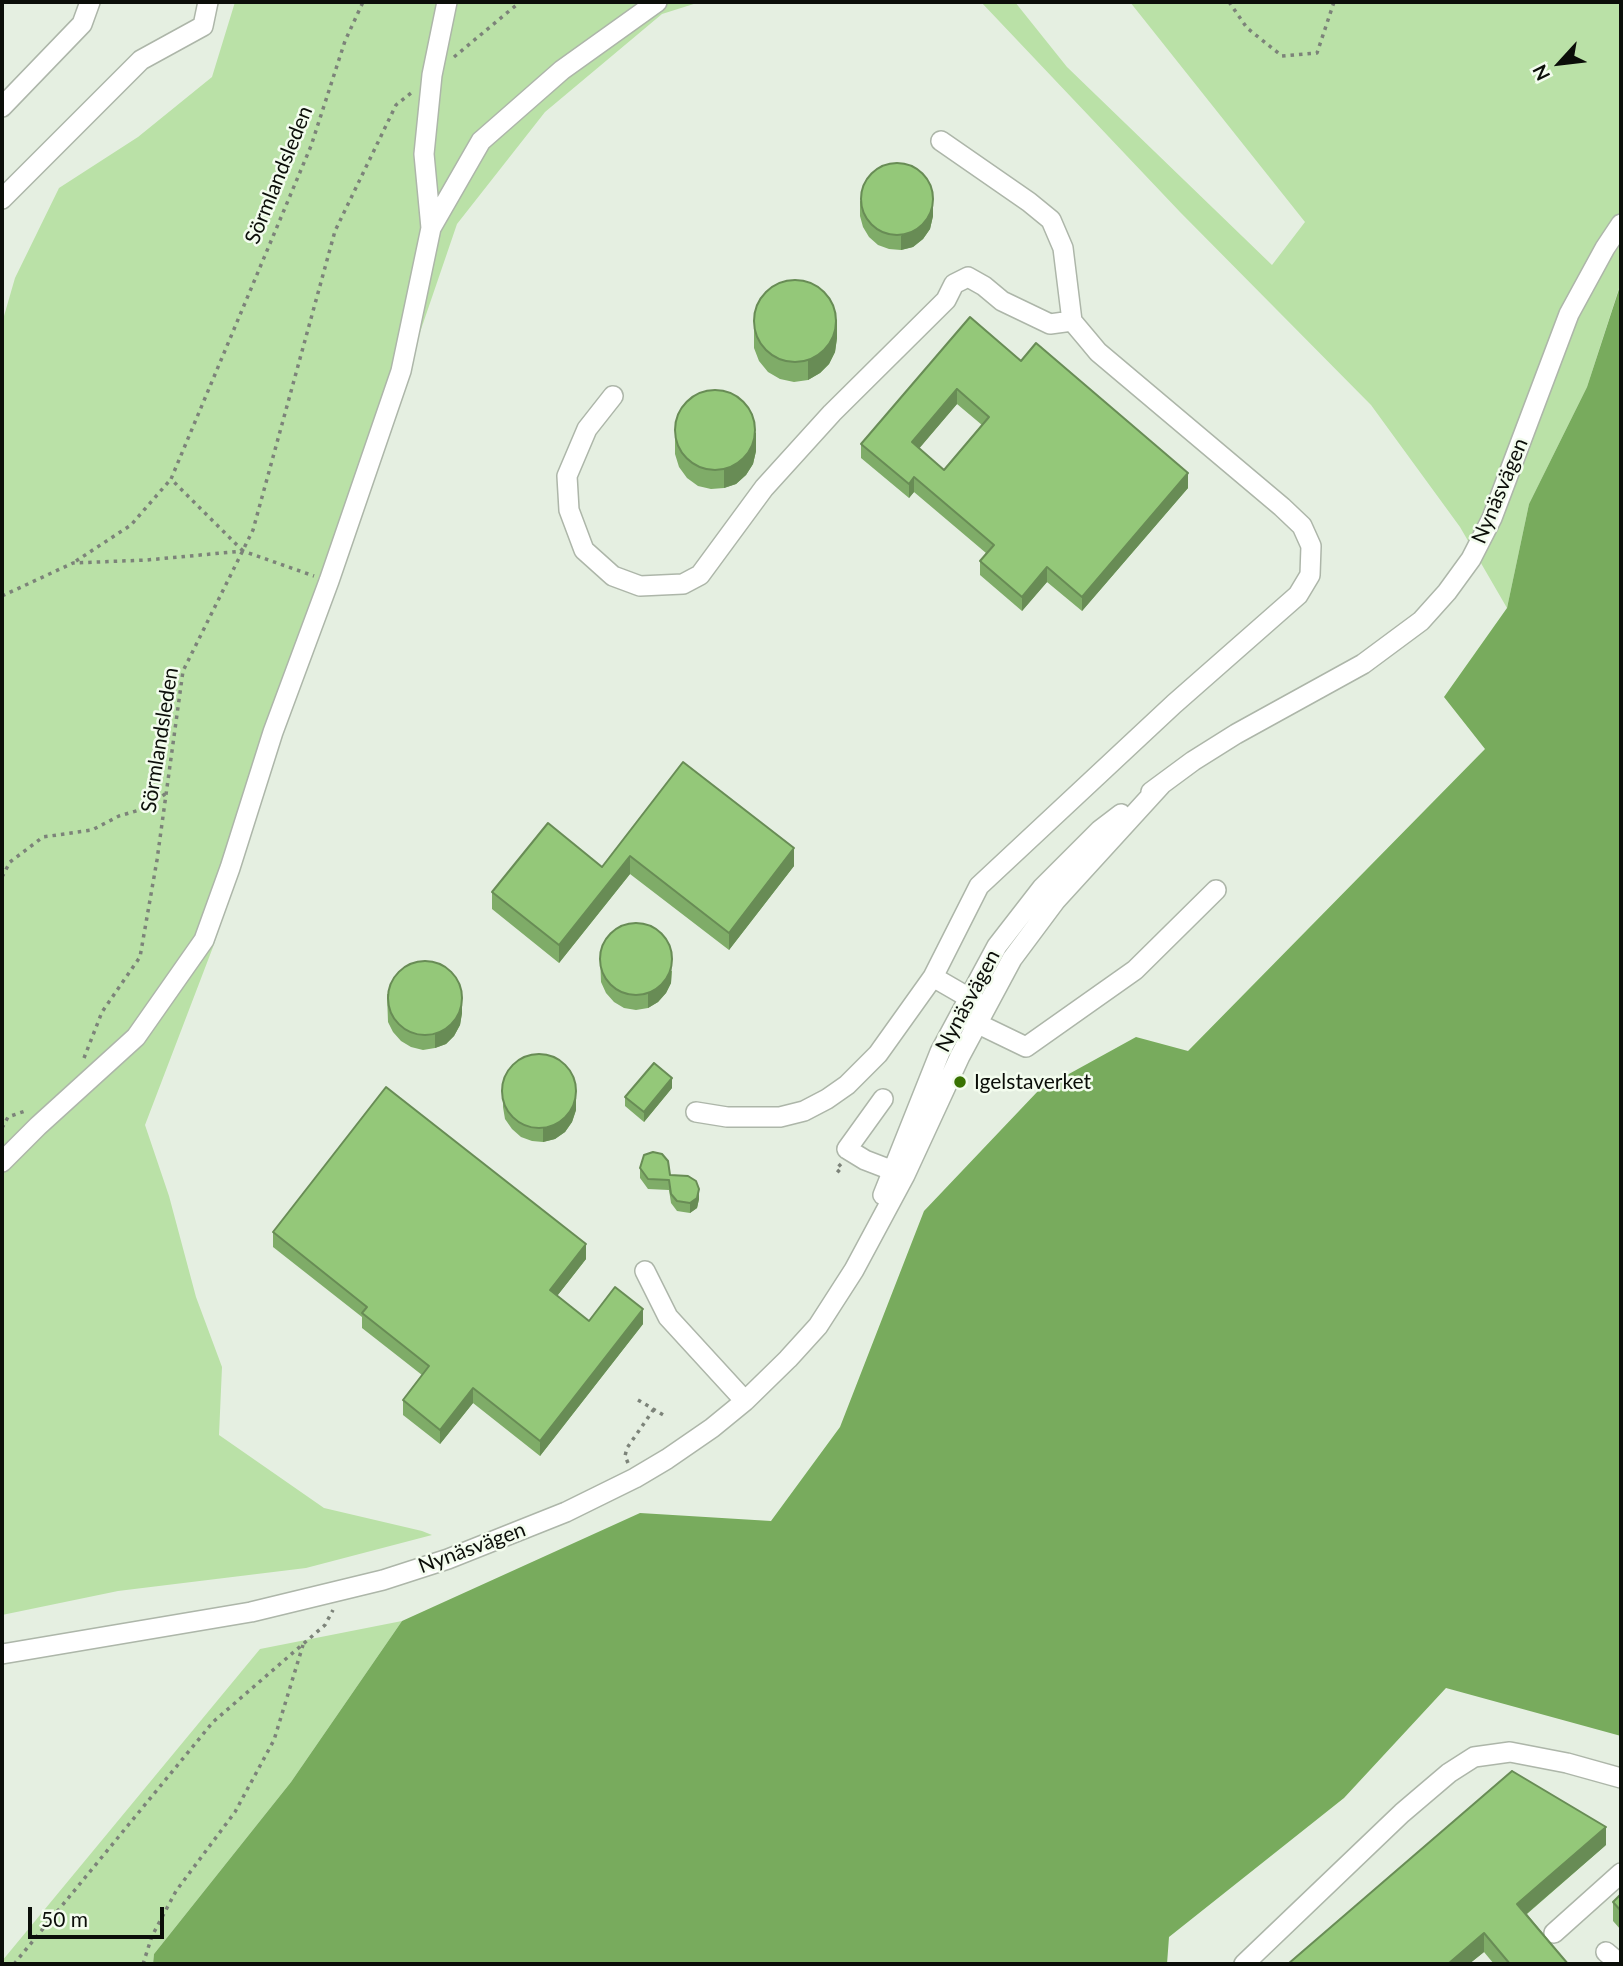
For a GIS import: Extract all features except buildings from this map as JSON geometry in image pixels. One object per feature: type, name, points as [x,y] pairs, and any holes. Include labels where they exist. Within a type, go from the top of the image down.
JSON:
[{"type":"street","points":[[2,107],[82,24],[90,2]]},
{"type":"street","points":[[2,199],[141,60],[203,26],[208,2]]},
{"type":"street","points":[[2,1162],[37,1126],[136,1037],[204,940],[273,732],[329,581],[401,372],[431,228],[424,154],[432,75],[447,2]]},
{"type":"street","points":[[431,228],[481,141],[562,70],[657,2]]},
{"type":"street","points":[[696,1112],[727,1117],[780,1117],[804,1111],[847,1085],[878,1054],[933,977],[979,886],[1174,704],[1282,611],[1298,595],[1310,575],[1311,546],[1302,526],[1098,352],[1072,321],[1063,248],[1051,220],[941,141]]},
{"type":"street","name":"Nynäsvägen","points":[[2,1654],[251,1612],[383,1580],[504,1538],[566,1512],[635,1478],[689,1444],[745,1401],[818,1326],[854,1270],[899,1173],[940,1052],[972,1010],[997,946],[1041,888],[1100,830],[1161,785],[1236,734],[1374,657],[1421,621],[1447,592],[1471,559],[1492,518],[1569,314],[1621,224]]},
{"type":"street","points":[[613,396],[587,429],[567,476],[569,510],[584,550],[612,576],[640,586],[683,584],[700,575],[764,488],[832,413],[946,300],[954,284],[968,277],[984,286],[1002,302],[1050,324],[1072,321]]},
{"type":"street","points":[[933,977],[972,1010],[1026,1047],[1135,970],[1216,890]]},
{"type":"street","points":[[883,1099],[847,1149],[865,1160],[899,1173]]},
{"type":"street","points":[[645,1271],[668,1317],[745,1401]]},
{"type":"street","points":[[1244,1964],[1402,1813],[1449,1773],[1474,1757],[1510,1752],[1567,1763],[1621,1778]]},
{"type":"street","points":[[1554,1933],[1621,1873]]},
{"type":"path","name":"Sörmlandsleden","points":[[73,563],[131,525],[171,479],[311,146],[345,41],[363,2]]},
{"type":"path","name":"Sörmlandsleden","points":[[81,1064],[102,1013],[140,957],[167,793],[183,671],[253,530],[335,231],[396,105],[520,2]]},
{"type":"path","points":[[1229,2],[1247,28],[1282,56],[1317,53],[1334,2]]},
{"type":"path","points":[[171,479],[243,551]]},
{"type":"path","points":[[2,596],[73,563],[147,560],[243,551],[329,581]]},
{"type":"path","points":[[2,877],[10,862],[43,837],[92,830],[119,816],[146,808],[167,793]]},
{"type":"path","points":[[2,1128],[8,1117],[36,1107]]},
{"type":"path","points":[[839,1167],[836,1169],[843,1175]]},
{"type":"path","points":[[638,1400],[665,1416]]},
{"type":"path","points":[[635,1478],[625,1456],[627,1448],[654,1409]]},
{"type":"path","points":[[14,1964],[213,1722],[325,1625],[334,1608]]},
{"type":"path","points":[[143,1964],[152,1936],[176,1891],[235,1812],[274,1740],[303,1643]]},
{"type":"shaded area","points":[[235,2],[700,2],[662,14],[545,112],[457,224],[213,947],[145,1125],[169,1196],[196,1297],[222,1367],[219,1435],[324,1508],[432,1535],[306,1568],[118,1591],[2,1615],[2,323],[15,278],[59,188],[138,137],[212,77]]},
{"type":"shaded area","points":[[981,2],[1015,2],[1067,67],[1272,265],[1305,222],[1130,2],[1621,2],[1621,282],[1587,387],[1529,504],[1507,608],[1460,527],[1371,405],[1180,212]]},
{"type":"shaded area","points":[[1621,283],[1621,1736],[1446,1688],[1344,1798],[1169,1937],[1167,1964],[153,1964],[154,1954],[291,1782],[402,1621],[640,1513],[771,1521],[840,1427],[924,1211],[1038,1091],[1136,1037],[1188,1051],[1485,749],[1444,697],[1507,608],[1529,504],[1587,387]]},
{"type":"shaded area","points":[[402,1621],[291,1782],[154,1954],[153,1964],[2,1964],[260,1649]]},
{"type":"place","name":"Igelstaverket","points":[[960,1082]]}]
